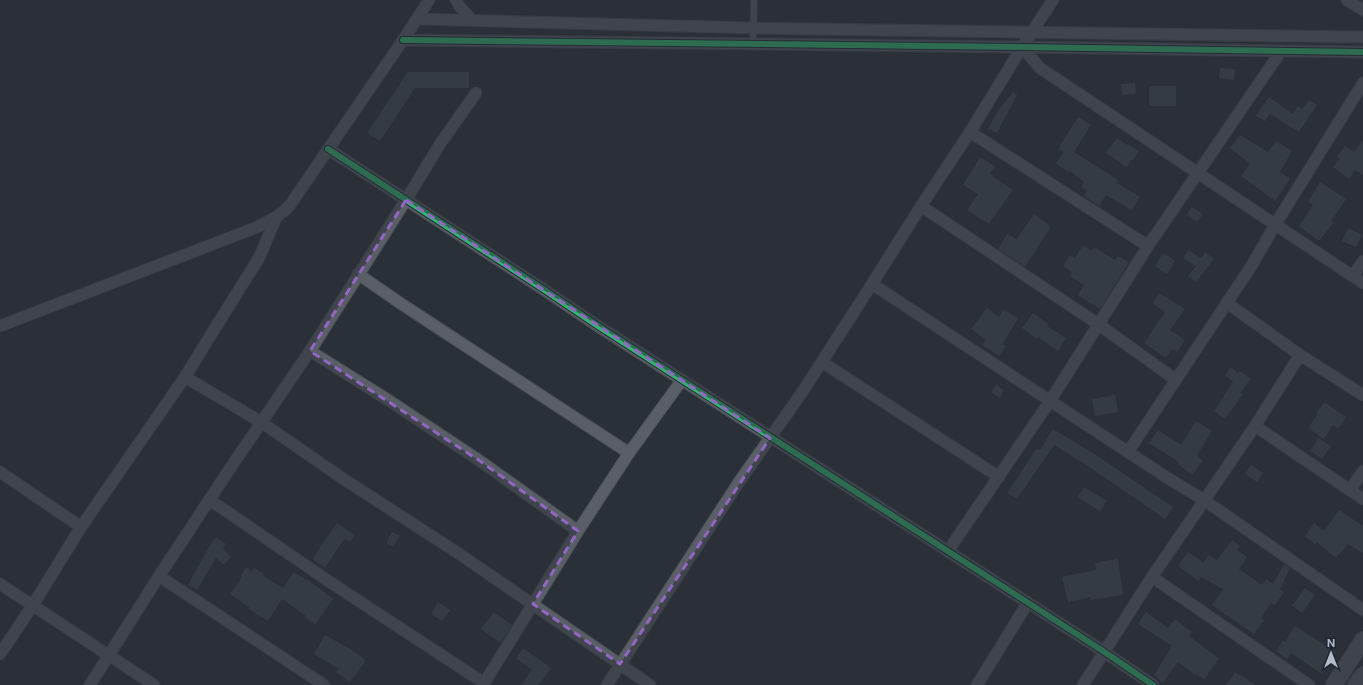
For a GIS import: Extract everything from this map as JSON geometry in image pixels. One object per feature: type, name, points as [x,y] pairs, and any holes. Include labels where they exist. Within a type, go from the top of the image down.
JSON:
[{"type":"main road","points":[[1334,685],[1363,640]]},
{"type":"main road","points":[[1356,685],[1363,675]]},
{"type":"street","points":[[0,326],[255,228],[284,213],[418,19],[429,0]]},
{"type":"street","points":[[456,0],[460,7],[472,20]]},
{"type":"street","points":[[607,685],[822,362],[1053,0]]},
{"type":"street","points":[[1347,0],[1363,10]]},
{"type":"street","points":[[418,19],[754,28],[1363,37]]},
{"type":"street","points":[[403,40],[1363,52]]},
{"type":"street","points":[[1022,47],[1040,68],[1363,283]]},
{"type":"street","points":[[948,551],[1050,401],[1148,246],[1197,172],[1280,51]]},
{"type":"street","points":[[1128,452],[1252,265],[1363,83]]},
{"type":"street","points":[[90,685],[110,656],[159,576],[310,351],[440,144],[476,93]]},
{"type":"street","points":[[970,132],[1148,246]]},
{"type":"street","points":[[328,149],[770,438],[948,551],[1153,685]]},
{"type":"street","points":[[921,206],[1098,324],[1176,380]]},
{"type":"street","points":[[0,654],[81,527],[184,377],[259,258],[276,218]]},
{"type":"street","points":[[1353,276],[1363,261]]},
{"type":"street","points":[[358,274],[400,304],[630,453]]},
{"type":"street","points":[[872,284],[1128,452],[1204,500],[1363,610]]},
{"type":"street","points":[[1227,303],[1300,355],[1363,395]]},
{"type":"street","points":[[310,351],[388,400],[480,461],[578,530]]},
{"type":"street","points":[[1083,685],[1103,651],[1255,426],[1300,355]]},
{"type":"street","points":[[822,362],[999,477]]},
{"type":"street","points":[[184,377],[261,422],[342,478],[458,553],[650,685]]},
{"type":"street","points":[[210,500],[483,684],[578,530],[682,380]]},
{"type":"street","points":[[1255,426],[1363,499]]},
{"type":"street","points":[[1350,490],[1363,471]]},
{"type":"street","points":[[0,472],[81,527]]},
{"type":"street","points":[[159,576],[324,685]]},
{"type":"street","points":[[1152,577],[1308,685]]},
{"type":"street","points":[[0,584],[154,685]]},
{"type":"street","points":[[977,685],[1027,604]]},
{"type":"lane","points":[[753,45],[754,0]]},
{"type":"highlighted area","points":[[406,200],[770,438],[620,664],[533,604],[578,531],[480,461],[310,351]]},
{"type":"building","points":[[1220,68],[1235,69],[1234,80],[1219,78]]},
{"type":"building","points":[[408,72],[469,72],[469,88],[415,88],[380,141],[367,133]]},
{"type":"building","points":[[1135,83],[1136,94],[1122,95],[1121,84]]},
{"type":"building","points":[[1149,86],[1176,86],[1176,106],[1149,106]]},
{"type":"building","points":[[1013,92],[1017,95],[997,133],[988,129],[997,112]]},
{"type":"building","points":[[1269,97],[1293,114],[1298,106],[1302,109],[1309,100],[1317,105],[1299,132],[1270,114],[1265,121],[1256,116]]},
{"type":"building","points":[[1078,117],[1091,125],[1074,152],[1118,180],[1117,183],[1140,197],[1132,210],[1106,195],[1099,206],[1084,196],[1087,190],[1081,187],[1084,182],[1069,170],[1068,172],[1056,163],[1064,152],[1058,149]]},
{"type":"building","points":[[1240,135],[1268,152],[1276,141],[1292,151],[1280,172],[1290,179],[1275,201],[1241,176],[1250,164],[1230,148]]},
{"type":"building","points":[[1117,138],[1139,151],[1127,167],[1106,153]]},
{"type":"building","points":[[1363,140],[1363,175],[1355,170],[1349,179],[1333,167],[1340,159],[1337,157],[1345,146],[1354,152]]},
{"type":"building","points":[[980,157],[995,166],[990,174],[1013,190],[989,224],[967,210],[978,194],[963,185]]},
{"type":"building","points":[[1320,182],[1346,199],[1331,221],[1334,222],[1319,241],[1299,226],[1313,205],[1308,202]]},
{"type":"building","points":[[1192,207],[1203,214],[1197,222],[1186,215]]},
{"type":"building","points":[[1034,214],[1051,227],[1025,267],[998,249],[1007,234],[1017,239]]},
{"type":"building","points":[[1348,228],[1362,235],[1356,247],[1342,241]]},
{"type":"building","points":[[1083,245],[1092,251],[1094,247],[1115,260],[1118,256],[1129,262],[1100,309],[1078,295],[1084,285],[1070,276],[1072,273],[1063,266],[1070,255],[1075,258]]},
{"type":"building","points":[[1188,250],[1201,258],[1205,252],[1214,259],[1196,282],[1188,276],[1196,266],[1183,258]]},
{"type":"building","points":[[1163,253],[1175,260],[1167,274],[1155,266]]},
{"type":"building","points":[[1159,293],[1185,309],[1170,330],[1185,340],[1177,352],[1172,349],[1166,358],[1144,343],[1165,312],[1152,303]]},
{"type":"building","points":[[987,308],[999,317],[1003,309],[1018,318],[1003,344],[1006,346],[999,356],[982,345],[986,340],[971,329]]},
{"type":"building","points":[[1033,313],[1048,324],[1047,326],[1066,338],[1058,351],[1022,328]]},
{"type":"building","points":[[1231,367],[1238,373],[1240,371],[1251,379],[1241,392],[1243,394],[1225,419],[1214,411],[1233,382],[1225,375]]},
{"type":"building","points":[[996,385],[1004,390],[1000,398],[991,392]]},
{"type":"building","points":[[1115,395],[1118,412],[1095,416],[1092,399]]},
{"type":"building","points":[[1324,402],[1346,417],[1338,429],[1333,425],[1324,439],[1308,428]]},
{"type":"building","points":[[1196,421],[1212,431],[1197,455],[1203,461],[1192,475],[1178,464],[1179,462],[1149,443],[1158,430],[1181,445]]},
{"type":"building","points":[[1053,429],[1093,453],[1173,507],[1165,519],[1088,466],[1054,445],[1017,499],[1007,493],[1037,448],[1040,450]]},
{"type":"building","points":[[1318,438],[1331,446],[1322,459],[1310,451]]},
{"type":"building","points":[[1251,465],[1263,473],[1257,482],[1245,474]]},
{"type":"building","points":[[1084,487],[1107,501],[1100,511],[1077,497]]},
{"type":"building","points":[[1339,510],[1363,526],[1363,553],[1348,544],[1336,558],[1317,542],[1315,544],[1305,536],[1314,523],[1324,531]]},
{"type":"building","points":[[337,523],[355,535],[350,542],[344,539],[325,568],[312,559]]},
{"type":"building","points":[[392,532],[400,536],[393,547],[386,543]]},
{"type":"building","points":[[216,537],[226,544],[223,549],[231,557],[224,565],[216,558],[197,590],[188,585],[205,552]]},
{"type":"building","points":[[1232,540],[1240,546],[1237,550],[1247,557],[1239,569],[1262,585],[1266,579],[1273,584],[1284,564],[1290,568],[1280,589],[1284,592],[1275,605],[1271,603],[1261,618],[1264,620],[1254,634],[1212,605],[1223,589],[1201,577],[1198,581],[1178,566],[1188,552],[1204,563],[1208,555],[1217,560]]},
{"type":"building","points":[[1118,559],[1123,595],[1091,600],[1091,597],[1068,602],[1062,577],[1096,570],[1095,563]]},
{"type":"building","points":[[246,567],[252,571],[254,568],[264,574],[263,576],[283,588],[294,572],[306,580],[307,579],[333,599],[315,625],[305,617],[306,616],[282,599],[268,621],[249,609],[250,608],[230,594],[242,577],[241,576]]},
{"type":"building","points":[[1305,588],[1315,595],[1302,613],[1292,606]]},
{"type":"building","points":[[438,602],[450,610],[442,621],[431,614]]},
{"type":"building","points":[[494,612],[512,625],[500,643],[481,629]]},
{"type":"building","points":[[1146,612],[1168,628],[1175,619],[1192,632],[1189,636],[1219,659],[1204,679],[1196,674],[1195,675],[1178,662],[1163,683],[1154,675],[1172,646],[1138,624]]},
{"type":"building","points":[[1295,626],[1336,652],[1322,674],[1291,653],[1287,659],[1276,651],[1283,640],[1285,642]]},
{"type":"building","points":[[325,635],[352,650],[366,660],[350,682],[336,672],[339,669],[314,654]]},
{"type":"building","points":[[523,648],[551,668],[539,685],[521,685],[532,670],[516,658]]},
{"type":"building","points":[[1235,672],[1256,685],[1226,685]]},
{"type":"cycle path","points":[[403,40],[1363,52]]},
{"type":"cycle path","points":[[328,149],[598,326],[1103,651],[1153,685]]}]
